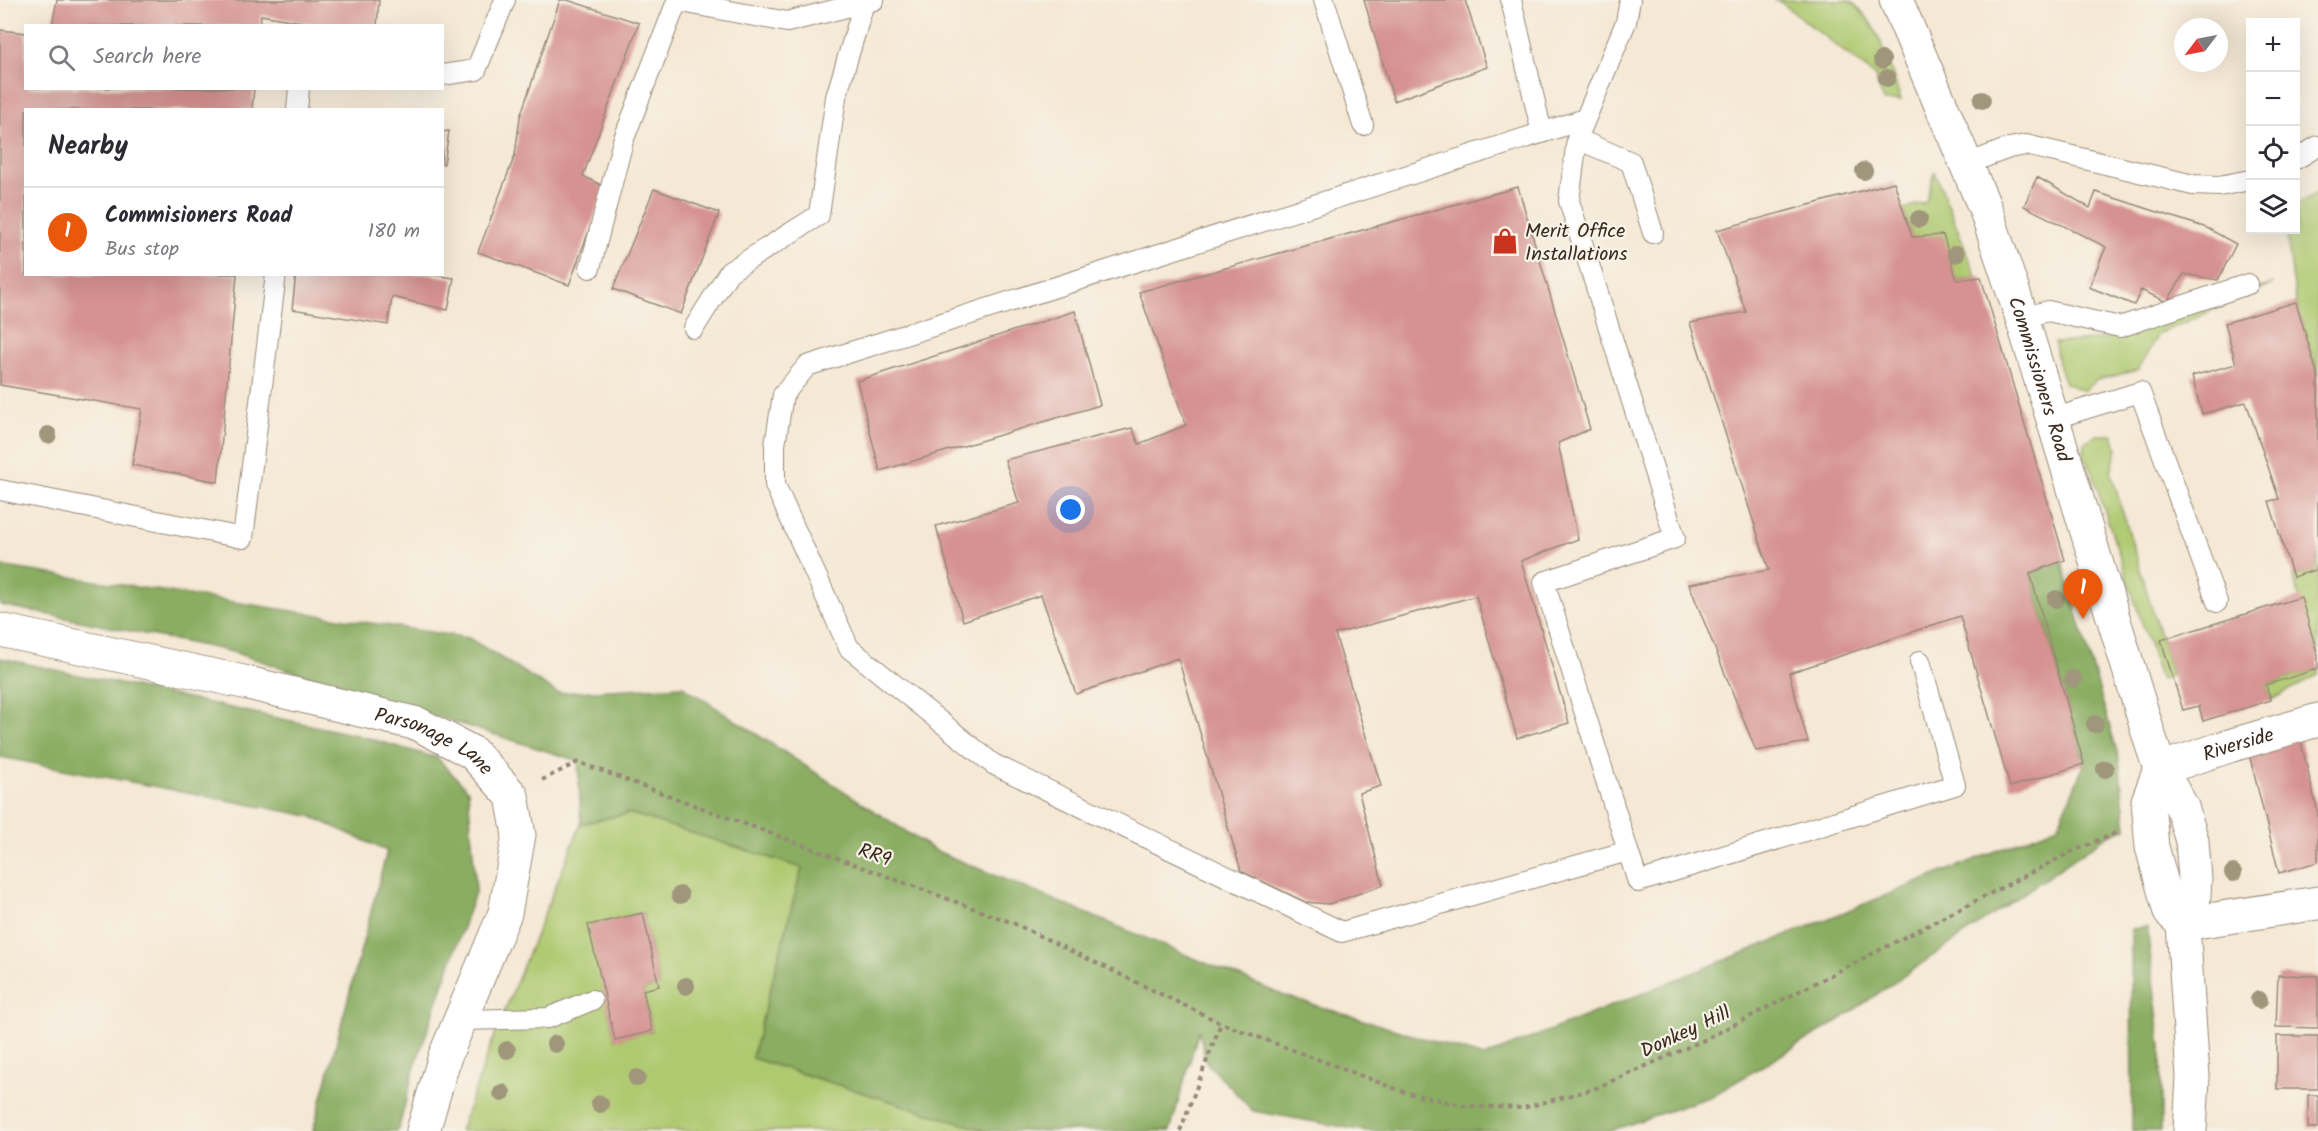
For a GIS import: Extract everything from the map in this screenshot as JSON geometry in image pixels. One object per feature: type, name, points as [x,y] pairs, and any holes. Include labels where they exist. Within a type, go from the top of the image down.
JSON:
[{"type":"street","name":"Commissioners Road","points":[[1896,0],[1985,208],[2022,318],[2160,769],[2182,807],[2192,841],[2195,879],[2193,910],[2183,924],[2193,1077],[2190,1131]]},
{"type":"street","name":"Parsonage Lane","points":[[0,630],[248,683],[418,724],[473,753],[512,796]]},
{"type":"street","name":"Riverside","points":[[2160,769],[2318,720]]},
{"type":"street","points":[[423,1131],[445,1056],[505,913],[519,835],[512,796]]},
{"type":"street","points":[[2183,924],[2318,903]]},
{"type":"lane","points":[[444,75],[476,70],[505,0]]},
{"type":"lane","points":[[590,268],[623,141],[677,1],[787,22],[868,0]]},
{"type":"lane","points":[[694,328],[729,272],[819,215],[836,97],[868,0]]},
{"type":"lane","points":[[1324,0],[1363,125]]},
{"type":"lane","points":[[1511,0],[1542,133]]},
{"type":"lane","points":[[1630,0],[1626,22],[1577,139],[1569,201],[1675,538],[1544,582],[1638,882],[1955,785],[1920,661]]},
{"type":"lane","points":[[297,108],[299,90]]},
{"type":"lane","points":[[1585,119],[807,366],[783,395],[775,445],[775,485],[849,648],[993,764],[1342,932],[1628,851]]},
{"type":"lane","points":[[1577,139],[1631,162],[1653,233]]},
{"type":"lane","points":[[1967,164],[2009,148],[2026,145],[2193,185],[2219,186],[2246,181]]},
{"type":"lane","points":[[2300,156],[2318,146]]},
{"type":"lane","points":[[0,490],[243,538],[276,276]]},
{"type":"lane","points":[[2022,318],[2048,311],[2120,327],[2248,284]]},
{"type":"lane","points":[[2052,419],[2140,392],[2217,602]]},
{"type":"lane","points":[[460,1020],[549,1018],[592,1000]]},
{"type":"path","name":"RR9","points":[[512,796],[578,762],[1013,923],[1221,1023]]},
{"type":"path","name":"Donkey Hill","points":[[1221,1023],[1407,1093],[1465,1106],[1523,1108],[1594,1089],[1702,1041],[2067,854],[2117,832]]},
{"type":"path","points":[[1180,1131],[1221,1023]]},
{"type":"green space","points":[[1778,0],[1848,0],[1859,8],[1868,19],[1882,45],[1901,100],[1883,101],[1875,76]]},
{"type":"green space","points":[[1935,172],[1977,278],[1957,280],[1912,237],[1903,209],[1926,202]]},
{"type":"green space","points":[[2318,192],[2318,376],[2296,302],[2287,234],[2300,234],[2300,203]]},
{"type":"green space","points":[[2273,284],[2158,334],[2138,370],[2097,380],[2083,391],[2065,383],[2058,364],[2055,343],[2105,339]]},
{"type":"green space","points":[[2097,435],[2113,435],[2117,448],[2111,473],[2172,675],[2161,680],[2091,470],[2084,458],[2085,442]]},
{"type":"green space","points":[[2318,554],[2318,656],[2293,577],[2314,570]]},
{"type":"green space","points":[[2062,561],[2119,759],[2126,828],[2107,836],[1838,1021],[1712,1096],[1610,1131],[1366,1131],[1253,1111],[1206,1062],[1199,1030],[1170,1131],[986,1131],[752,1058],[802,868],[629,813],[581,824],[578,761],[229,651],[0,605],[0,566],[469,638],[557,693],[683,686],[934,850],[1285,996],[1484,1057],[2058,826],[2084,764],[2030,573]]},
{"type":"green space","points":[[0,658],[361,736],[437,758],[468,790],[476,890],[415,1066],[398,1131],[313,1131],[387,851],[310,816],[0,757]]},
{"type":"green space","points":[[2318,669],[2318,675],[2271,700],[2266,685]]},
{"type":"green space","points":[[629,813],[803,868],[752,1058],[986,1131],[460,1131],[492,1042],[581,824]],"holes":[[[643,913],[659,986],[643,990],[652,1031],[615,1039],[589,925]]]},
{"type":"green space","points":[[2147,927],[2161,1047],[2161,1131],[2132,1131],[2131,929]]},
{"type":"building","points":[[57,0],[379,0],[377,24],[313,24],[261,15],[260,24],[52,24]]},
{"type":"building","points":[[560,0],[567,0],[639,23],[583,176],[605,187],[569,285],[478,252],[515,155],[520,117]]},
{"type":"building","points":[[1364,0],[1465,0],[1487,67],[1394,101]]},
{"type":"building","points":[[0,30],[24,33],[24,90],[254,90],[252,108],[24,108],[24,276],[237,276],[218,482],[132,465],[142,409],[0,385]]},
{"type":"building","points":[[449,131],[444,164],[444,132]]},
{"type":"building","points":[[2037,177],[2090,208],[2096,192],[2207,228],[2236,244],[2218,280],[2184,274],[2167,302],[2141,290],[2134,305],[2089,287],[2106,247],[2024,206]]},
{"type":"building","points":[[1894,182],[1912,237],[1943,235],[1957,280],[1981,277],[2065,560],[2030,573],[2084,764],[2010,787],[1960,616],[1789,673],[1808,742],[1756,751],[1689,584],[1769,570],[1690,323],[1746,312],[1717,230]]},
{"type":"building","points":[[1518,187],[1590,429],[1558,443],[1578,539],[1521,561],[1569,723],[1517,738],[1476,596],[1335,634],[1381,786],[1359,793],[1383,885],[1329,904],[1305,902],[1241,871],[1178,658],[1076,694],[1041,595],[963,621],[936,526],[1019,503],[1005,460],[1132,428],[1139,444],[1186,425],[1139,292]]},
{"type":"building","points":[[654,189],[719,213],[681,314],[613,289]]},
{"type":"building","points":[[296,276],[440,276],[454,278],[448,310],[392,297],[388,325],[292,309]]},
{"type":"building","points":[[2296,302],[2318,376],[2318,554],[2315,570],[2293,577],[2269,501],[2279,499],[2246,402],[2202,414],[2192,376],[2236,364],[2225,323]]},
{"type":"building","points":[[1075,311],[1100,405],[880,471],[857,381]]},
{"type":"building","points":[[2301,597],[2318,656],[2318,669],[2266,685],[2271,700],[2203,721],[2199,706],[2183,710],[2161,640]]},
{"type":"building","points":[[2300,739],[2318,813],[2318,862],[2279,873],[2249,754]]},
{"type":"building","points":[[643,913],[659,986],[643,990],[652,1031],[615,1040],[588,925]]},
{"type":"building","points":[[2278,975],[2318,976],[2318,1028],[2276,1027]]},
{"type":"building","points":[[2277,1036],[2318,1036],[2318,1089],[2277,1089]]},
{"type":"building","points":[[2308,1095],[2318,1095],[2318,1128],[2308,1128]]},
{"type":"place","name":"Merit Office Installations","points":[[1505,241]]},
{"type":"place","name":"Commisioners Road","points":[[2083,619]]}]
